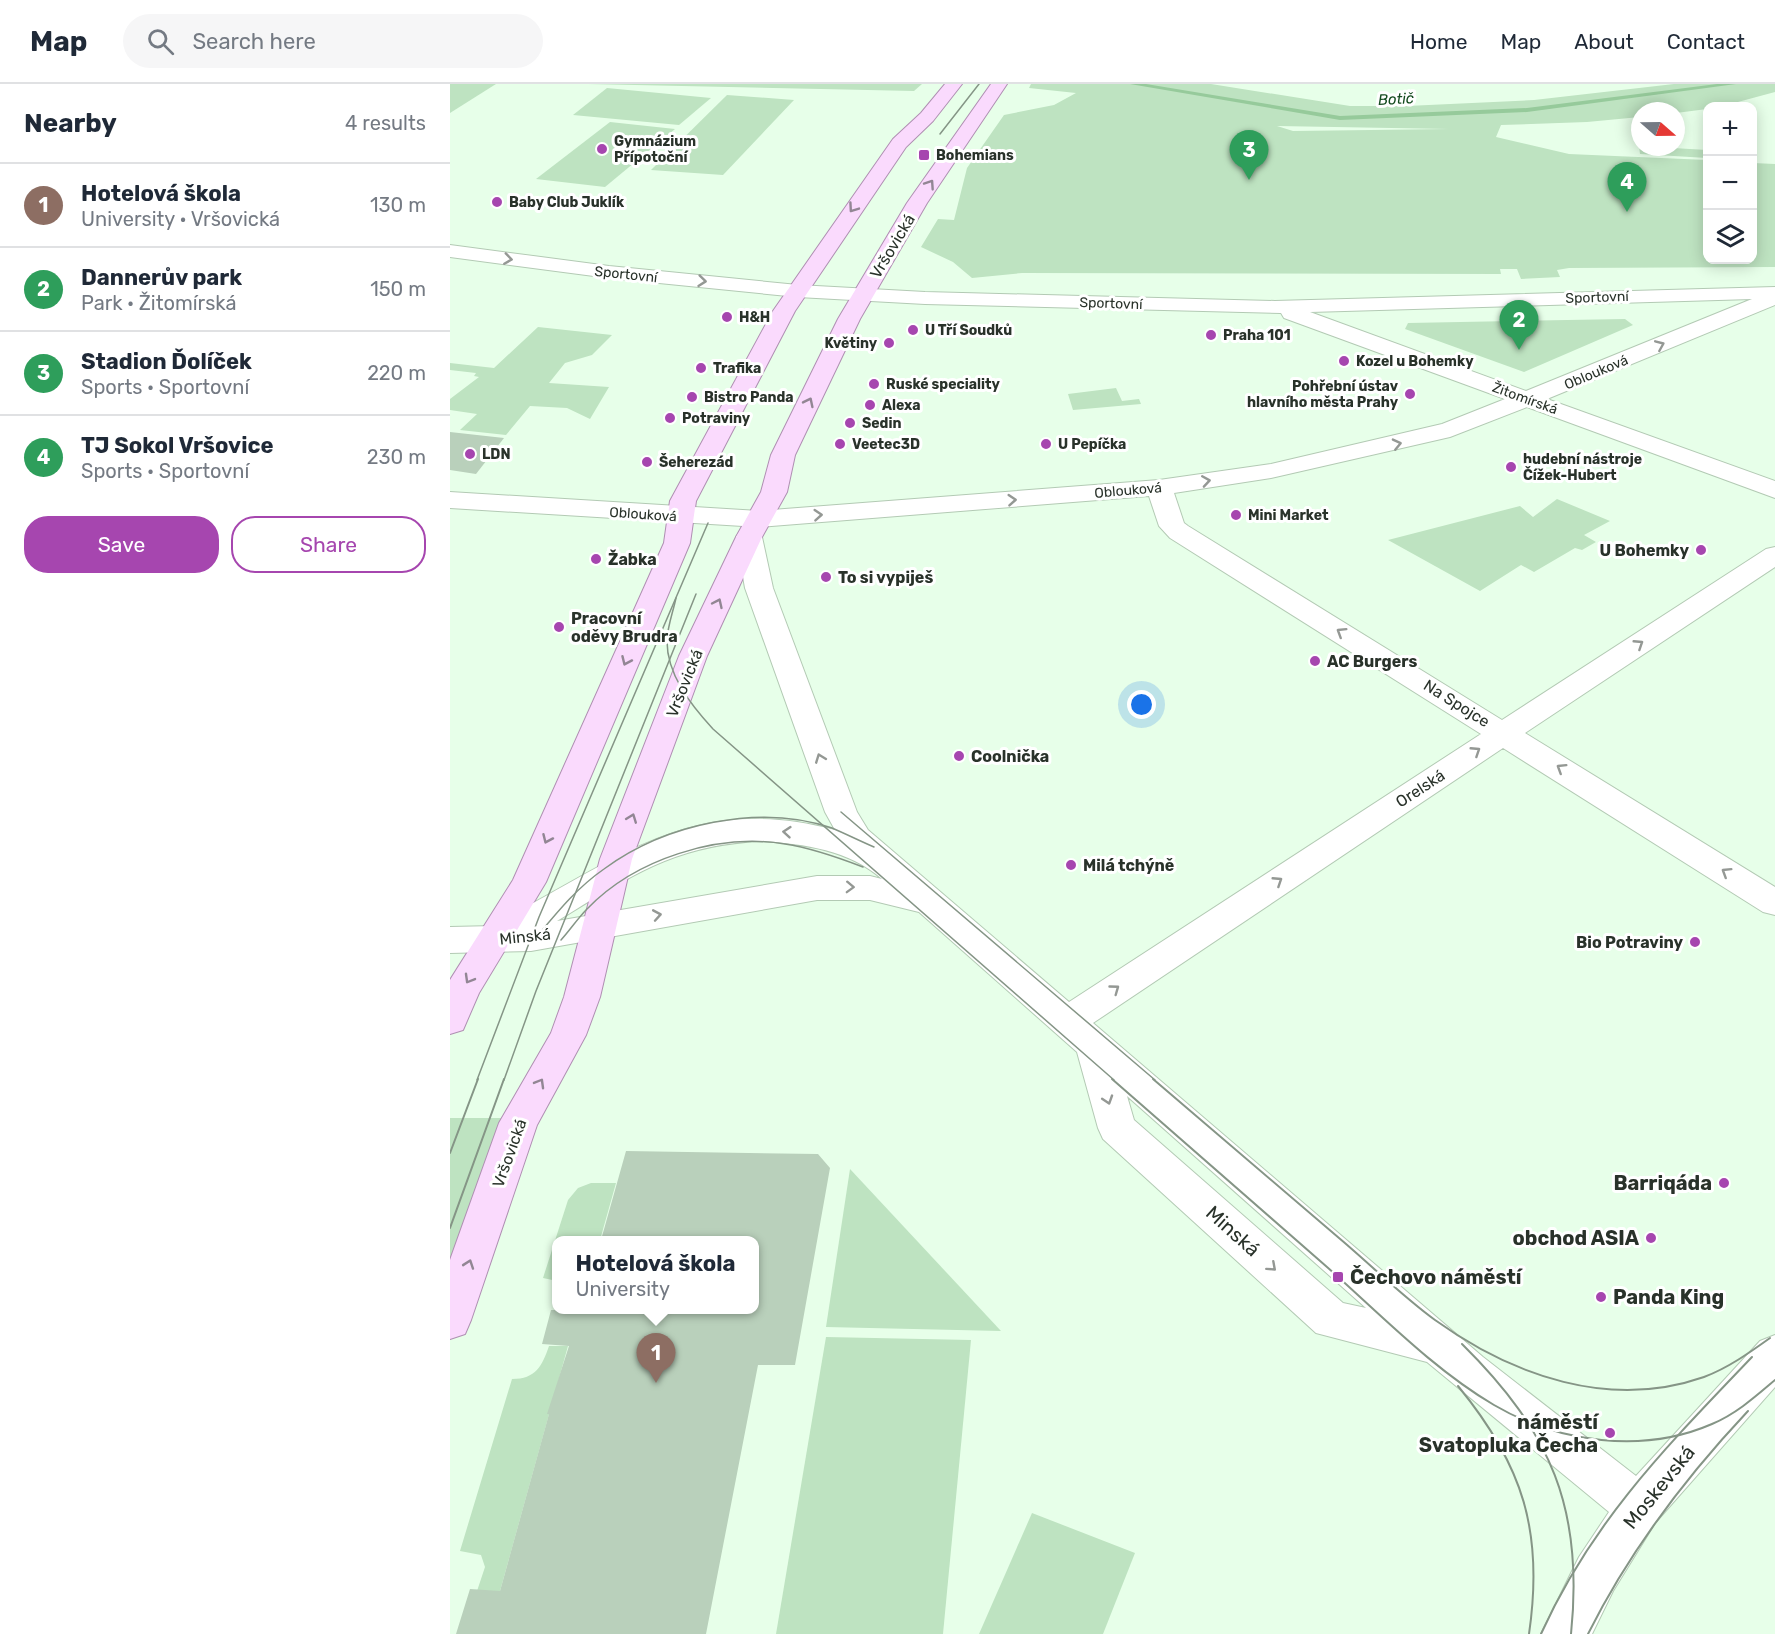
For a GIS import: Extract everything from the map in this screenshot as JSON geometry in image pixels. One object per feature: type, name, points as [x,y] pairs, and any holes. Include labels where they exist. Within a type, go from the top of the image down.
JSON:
[{"type":"main road","points":[[450,1020],[462,991],[529,882],[677,543],[683,501],[784,310],[899,143],[927,117],[954,84]]},
{"type":"main road","name":"Vršovická","points":[[450,1320],[518,1123],[568,1035],[582,996],[616,859],[693,656],[754,528],[774,492],[783,455],[863,295],[917,203],[999,84]]},
{"type":"street","name":"Sportovní","points":[[450,251],[609,272],[798,291],[863,295],[1275,307],[1775,292]]},
{"type":"street","name":"Oblouková","points":[[450,500],[681,516],[754,528],[1159,488],[1300,466],[1428,437],[1529,400],[1775,297]]},
{"type":"street","name":"Žitomírská","points":[[1275,307],[1775,490]]},
{"type":"street","name":"Na Spojce","points":[[1159,488],[1172,526],[1179,532],[1775,903]]},
{"type":"street","name":"Minská","points":[[754,528],[759,588],[841,812],[856,838],[1080,1033],[1117,1128],[1331,1319],[1439,1346],[1531,1423],[1639,1506]]},
{"type":"street","name":"Orelská","points":[[1080,1033],[1124,982],[1775,555]]},
{"type":"street","name":"Minská","points":[[492,940],[539,917],[651,852],[684,841],[722,833],[759,830],[824,838],[882,861]]},
{"type":"street","name":"Minská","points":[[492,940],[531,938],[817,888],[885,890],[912,897],[935,907]]},
{"type":"street","points":[[450,940],[492,940]]},
{"type":"street","name":"Moskevská","points":[[1566,1634],[1596,1574],[1639,1506],[1775,1355]]},
{"type":"green space","points":[[450,84],[496,84],[450,113]]},
{"type":"green space","points":[[588,84],[922,84],[914,91]]},
{"type":"green space","points":[[1031,84],[1211,84],[1350,106],[1407,106],[1534,100],[1674,84],[1775,84],[1775,92],[1738,102],[1703,102],[1703,110],[1685,112],[1685,102],[1631,102],[1631,118],[1501,125],[1496,137],[1569,154],[1703,160],[1703,264],[1757,264],[1757,163],[1775,164],[1775,267],[1569,268],[1557,270],[1560,277],[1521,279],[1517,269],[1500,269],[1501,274],[1022,273],[972,278],[953,262],[921,247],[938,219],[954,220],[967,168],[1004,115],[1054,105],[1076,93],[1029,88]],"holes":[[[1277,126],[1449,129],[1293,131]]]},
{"type":"green space","points":[[607,88],[711,98],[679,125],[573,115]]},
{"type":"green space","points":[[727,95],[794,100],[723,175],[651,170]]},
{"type":"green space","points":[[610,122],[675,129],[605,187],[536,179]]},
{"type":"green space","points":[[1685,149],[1703,150],[1703,158],[1674,156],[1685,156]]},
{"type":"green space","points":[[1625,319],[1633,325],[1524,372],[1405,329],[1408,323]]},
{"type":"green space","points":[[538,327],[612,335],[592,355],[565,363],[549,383],[609,387],[590,419],[567,408],[530,406],[506,435],[460,430],[477,414],[450,410],[450,399],[479,377],[474,376],[476,373],[450,370],[450,363],[494,368]]},
{"type":"green space","points":[[1116,388],[1122,401],[1139,399],[1141,404],[1073,410],[1068,394]]},
{"type":"green space","points":[[1557,499],[1610,521],[1584,535],[1596,542],[1582,550],[1575,548],[1534,572],[1521,565],[1480,591],[1388,540],[1520,506],[1533,517]]},
{"type":"green space","points":[[450,1118],[503,1118],[450,1268]]},
{"type":"green space","points":[[850,1169],[1001,1331],[826,1327]]},
{"type":"green space","points":[[591,1183],[616,1183],[601,1236],[556,1236],[568,1200],[578,1188]]},
{"type":"green space","points":[[552,1250],[552,1280],[543,1278]]},
{"type":"green space","points":[[826,1337],[971,1340],[943,1634],[776,1634]]},
{"type":"green space","points":[[549,1346],[568,1346],[500,1591],[477,1591],[485,1567],[481,1555],[460,1551],[512,1379],[527,1377],[537,1370]]},
{"type":"green space","points":[[1032,1513],[1135,1553],[1103,1634],[979,1634]]},
{"type":"building","name":"LDN","points":[[450,432],[504,438],[476,474],[450,470]]},
{"type":"building","points":[[626,1151],[818,1154],[830,1168],[795,1365],[758,1365],[706,1634],[456,1634],[470,1589],[500,1591],[549,1414],[547,1414],[569,1346],[542,1344],[551,1310],[552,1314],[759,1314],[759,1236],[602,1236]]},
{"type":"waterway","name":"Botič","points":[[1133,84],[1340,118],[1527,110],[1733,84]]},
{"type":"tram line","points":[[940,134],[979,84]]},
{"type":"tram line","points":[[477,1080],[539,917],[708,523]]},
{"type":"tram line","points":[[670,659],[696,594]]},
{"type":"tram line","points":[[670,659],[667,639],[676,598]]},
{"type":"tram line","points":[[576,892],[670,659]]},
{"type":"tram line","points":[[670,659],[681,688],[713,729],[824,826]]},
{"type":"tram line","points":[[841,812],[1155,1080]]},
{"type":"tram line","points":[[576,892],[628,853],[684,830],[714,822],[744,818],[774,818],[824,826]]},
{"type":"tram line","points":[[824,826],[874,847]]},
{"type":"tram line","points":[[824,826],[1114,1080]]},
{"type":"tram line","points":[[561,940],[587,909],[606,891],[629,876],[678,854],[705,847],[732,842],[785,844],[824,853],[863,867]]},
{"type":"tram line","points":[[504,1080],[536,991],[576,892]]},
{"type":"tram line","points":[[539,934],[576,892]]},
{"type":"tram line","points":[[450,1153],[478,1079]]},
{"type":"tram line","points":[[450,1228],[504,1079]]},
{"type":"tram line","points":[[1112,1079],[1429,1358],[1472,1391],[1525,1420]]},
{"type":"tram line","points":[[1153,1079],[1423,1311],[1465,1340],[1530,1371],[1564,1382],[1598,1388],[1633,1390],[1669,1386],[1713,1373],[1738,1360],[1770,1338]]},
{"type":"tram line","points":[[1462,1344],[1493,1377],[1525,1420]]},
{"type":"tram line","points":[[1680,1434],[1752,1357]]},
{"type":"tram line","points":[[1680,1434],[1721,1420],[1745,1405],[1775,1380]]},
{"type":"tram line","points":[[1458,1386],[1499,1444],[1524,1501],[1533,1563],[1533,1597],[1529,1634]]},
{"type":"tram line","points":[[1588,1634],[1622,1573],[1660,1516],[1680,1489],[1748,1411]]},
{"type":"tram line","points":[[1525,1420],[1573,1436],[1602,1440],[1658,1439],[1680,1434]]},
{"type":"tram line","points":[[1525,1420],[1539,1441],[1555,1475],[1566,1511],[1573,1573]]},
{"type":"tram line","points":[[1573,1573],[1634,1486],[1680,1434]]},
{"type":"tram line","points":[[1541,1634],[1573,1573]]},
{"type":"tram line","points":[[1571,1634],[1573,1573]]},
{"type":"place","name":"Gymnázium Přípotoční","points":[[602,149]]},
{"type":"place","name":"Bohemians","points":[[924,155]]},
{"type":"place","name":"Stadion Ďolíček","points":[[1249,180]]},
{"type":"place","name":"Baby Club Juklík","points":[[497,202]]},
{"type":"place","name":"TJ Sokol Vršovice","points":[[1627,212]]},
{"type":"place","name":"H&H","points":[[727,317]]},
{"type":"place","name":"U Tří Soudků","points":[[913,330]]},
{"type":"place","name":"Praha 101","points":[[1211,335]]},
{"type":"place","name":"Květiny","points":[[889,343]]},
{"type":"place","name":"Dannerův park","points":[[1519,350]]},
{"type":"place","name":"Kozel u Bohemky","points":[[1344,361]]},
{"type":"place","name":"Trafika","points":[[701,368]]},
{"type":"place","name":"Ruské speciality","points":[[874,384]]},
{"type":"place","name":"Pohřební ústav hlavního města Prahy","points":[[1410,394]]},
{"type":"place","name":"Bistro Panda","points":[[692,397]]},
{"type":"place","name":"Alexa","points":[[870,405]]},
{"type":"place","name":"Potraviny","points":[[670,418]]},
{"type":"place","name":"Sedin","points":[[850,423]]},
{"type":"place","name":"Veetec3D","points":[[840,444]]},
{"type":"place","name":"U Pepíčka","points":[[1046,444]]},
{"type":"place","name":"LDN","points":[[470,454]]},
{"type":"place","name":"Šeherezád","points":[[647,462]]},
{"type":"place","name":"hudební nástroje Čížek-Hubert","points":[[1511,467]]},
{"type":"place","name":"Mini Market","points":[[1236,515]]},
{"type":"place","name":"U Bohemky","points":[[1701,550]]},
{"type":"place","name":"Žabka","points":[[596,559]]},
{"type":"place","name":"To si vypiješ","points":[[826,577]]},
{"type":"place","name":"Pracovní oděvy Brudra","points":[[559,627]]},
{"type":"place","name":"AC Burgers","points":[[1315,661]]},
{"type":"place","name":"Coolnička","points":[[959,756]]},
{"type":"place","name":"Milá tchýně","points":[[1071,865]]},
{"type":"place","name":"Bio Potraviny","points":[[1695,942]]},
{"type":"place","name":"Barriqáda","points":[[1724,1183]]},
{"type":"place","name":"obchod ASIA","points":[[1651,1238]]},
{"type":"place","name":"Čechovo náměstí","points":[[1338,1277]]},
{"type":"place","name":"Panda King","points":[[1601,1297]]},
{"type":"place","name":"Hotelová škola","points":[[656,1383]]},
{"type":"place","name":"náměstí Svatopluka Čecha","points":[[1610,1433]]}]
